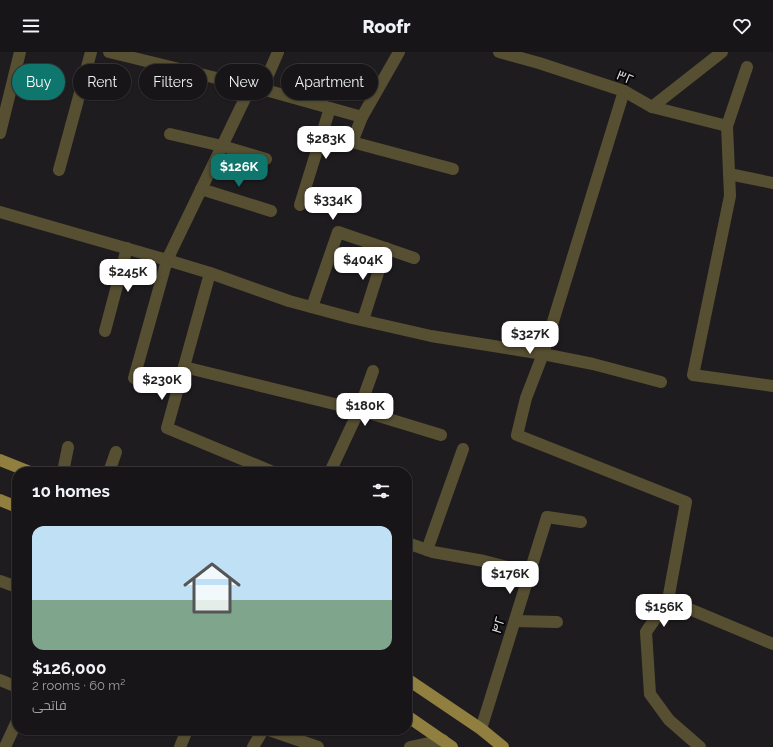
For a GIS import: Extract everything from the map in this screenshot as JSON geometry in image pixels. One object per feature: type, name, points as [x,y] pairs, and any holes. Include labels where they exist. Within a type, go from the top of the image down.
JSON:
[{"type":"main road","points":[[0,460],[18,467]]},
{"type":"main road","points":[[0,500],[12,505]]},
{"type":"main road","points":[[412,683],[481,729],[503,747]]},
{"type":"main road","points":[[412,720],[447,744]]},
{"type":"street","points":[[0,133],[20,52]]},
{"type":"street","points":[[59,170],[91,52]]},
{"type":"street","points":[[109,52],[215,77]]},
{"type":"street","points":[[271,64],[278,52]]},
{"type":"street","points":[[399,52],[362,117],[352,142],[453,169]]},
{"type":"street","name":"۳۲","points":[[499,52],[539,63],[624,91],[652,107],[727,126]]},
{"type":"street","points":[[652,107],[722,52]]},
{"type":"street","points":[[747,67],[727,126],[730,196],[693,374],[773,386]]},
{"type":"street","points":[[624,91],[543,354],[526,398],[518,435],[686,502],[668,600],[646,632],[650,694],[669,720],[700,747]]},
{"type":"street","points":[[273,92],[362,117]]},
{"type":"street","points":[[134,378],[167,260],[222,146],[249,100]]},
{"type":"street","points":[[300,205],[330,108]]},
{"type":"street","points":[[170,134],[222,146],[266,159]]},
{"type":"street","points":[[729,174],[773,183]]},
{"type":"street","points":[[201,189],[271,211]]},
{"type":"street","points":[[0,214],[127,248],[210,273],[289,301],[312,307],[430,336],[543,354],[600,366],[661,382]]},
{"type":"street","points":[[312,307],[338,232],[414,258]]},
{"type":"street","points":[[105,331],[127,248]]},
{"type":"street","points":[[364,320],[386,248]]},
{"type":"street","points":[[210,273],[167,428],[261,467]]},
{"type":"street","points":[[184,367],[360,410],[441,435]]},
{"type":"street","points":[[332,467],[360,410],[373,371]]},
{"type":"street","points":[[65,467],[68,447]]},
{"type":"street","points":[[427,550],[463,449]]},
{"type":"street","points":[[111,467],[116,452]]},
{"type":"street","name":"۴۲","points":[[481,729],[547,517],[581,522]]},
{"type":"street","points":[[412,545],[427,550],[484,561],[530,573]]},
{"type":"street","points":[[0,581],[12,585]]},
{"type":"street","points":[[668,600],[773,644]]},
{"type":"street","points":[[515,620],[557,622]]},
{"type":"street","points":[[0,680],[12,685]]},
{"type":"street","points":[[7,744],[12,732]]},
{"type":"street","points":[[180,747],[185,735]]},
{"type":"street","points":[[253,747],[260,735]]},
{"type":"street","points":[[283,735],[318,747]]},
{"type":"street","points":[[410,747],[447,744]]}]
